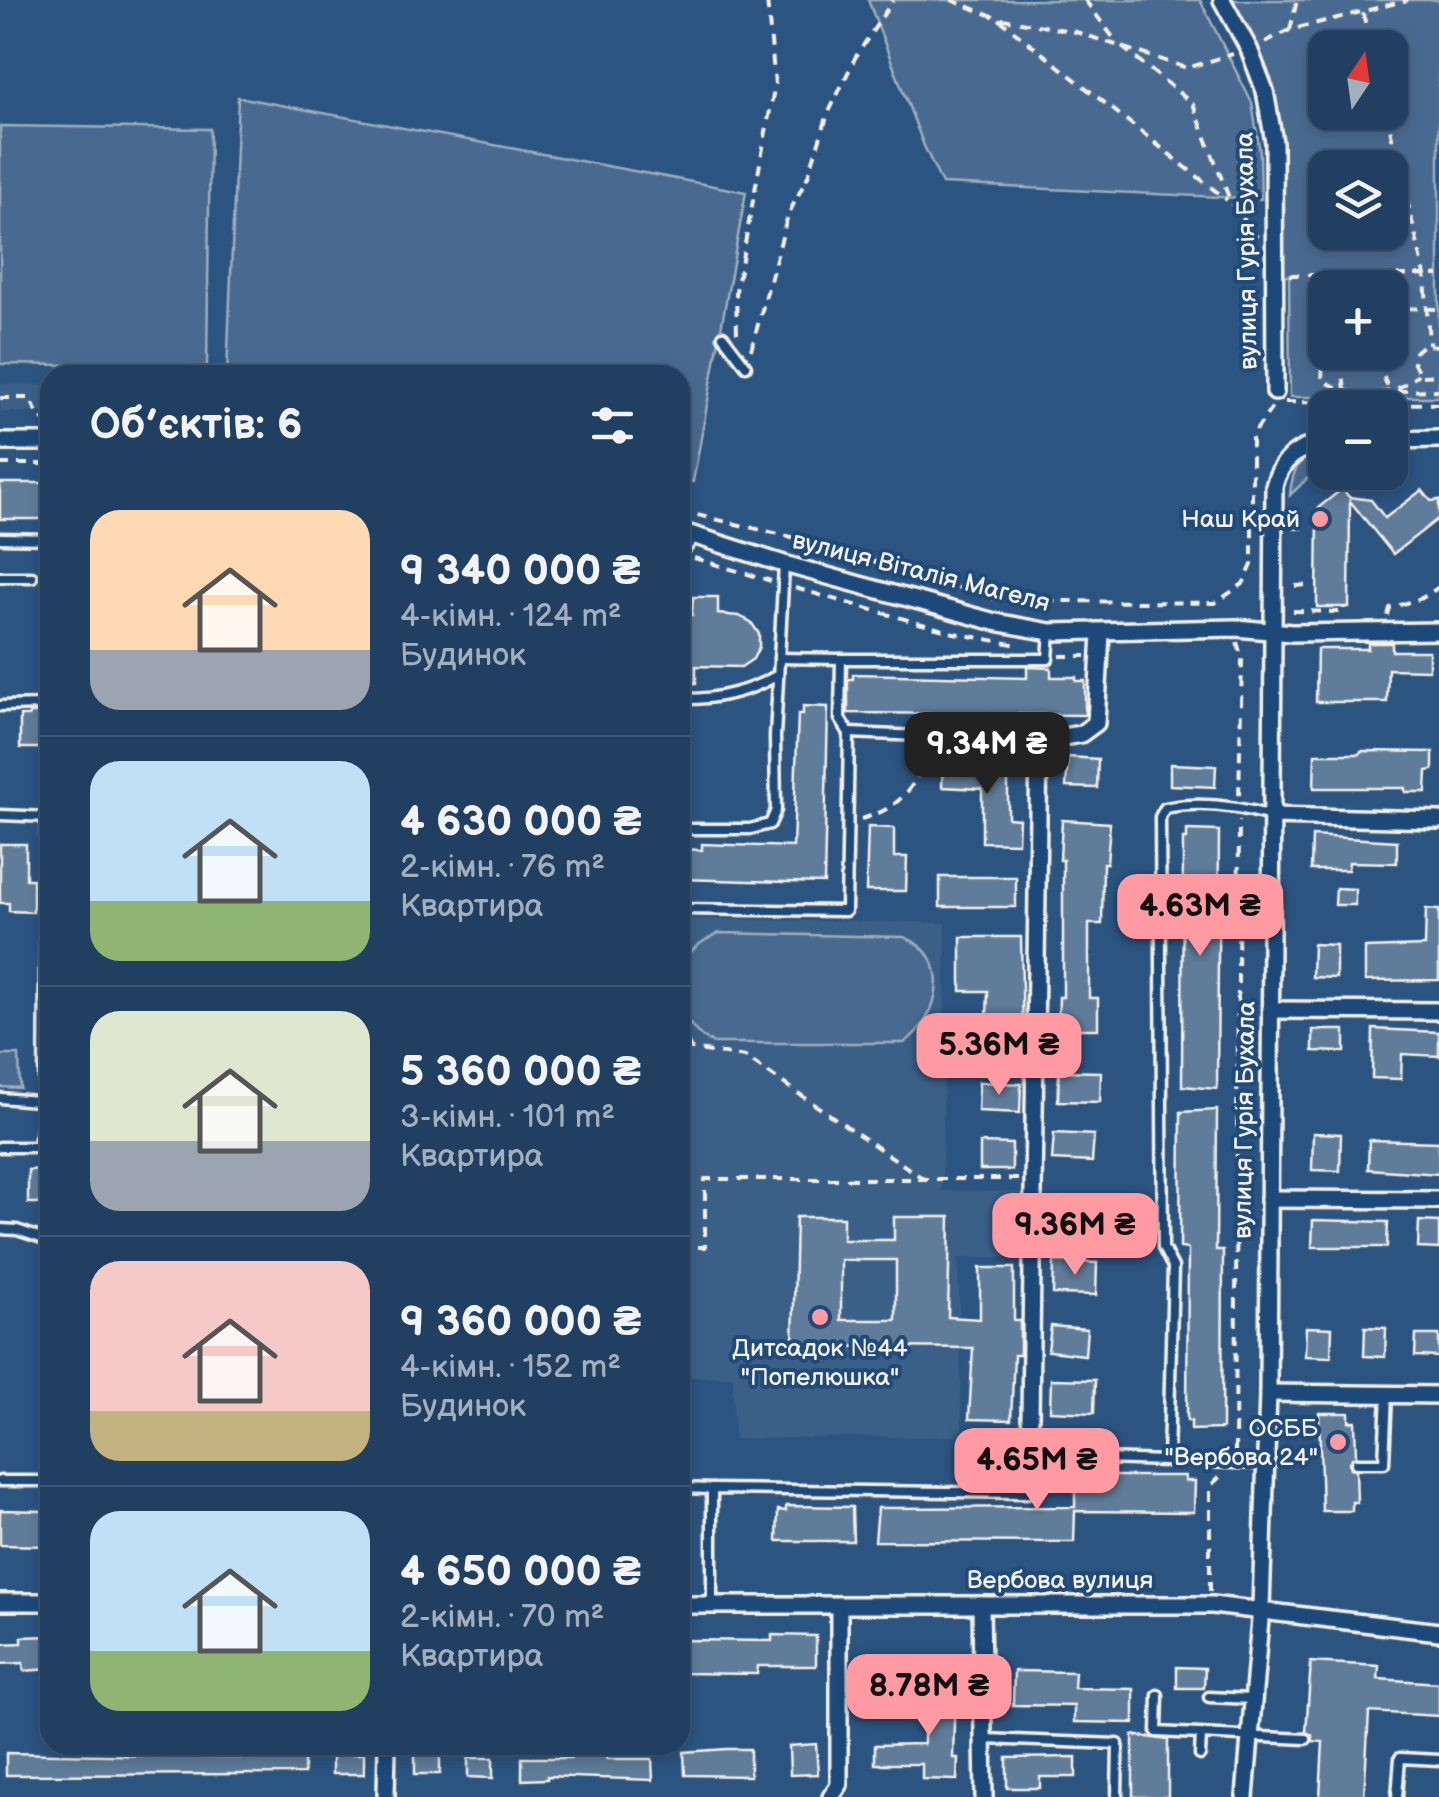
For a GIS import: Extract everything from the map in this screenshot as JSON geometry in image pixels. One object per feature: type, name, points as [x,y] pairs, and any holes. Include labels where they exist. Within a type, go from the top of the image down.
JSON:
[{"type":"street","name":"вулиця Гурія Бухала","points":[[1222,0],[1249,49],[1265,91],[1274,142],[1275,392]]},
{"type":"street","points":[[1408,440],[1439,439]]},
{"type":"street","points":[[0,442],[40,442]]},
{"type":"street","name":"вулиця Гурія Бухала","points":[[1245,1797],[1260,1608],[1268,1393],[1274,486],[1279,467],[1296,451],[1308,448]]},
{"type":"street","name":"вулиця Віталія Магеля","points":[[690,535],[995,622],[1050,632],[1236,628],[1439,631]]},
{"type":"street","points":[[1030,1420],[1039,740],[1081,734],[1096,724],[1101,633]]},
{"type":"street","points":[[1272,816],[1439,820]]},
{"type":"street","points":[[1271,1010],[1439,1011]]},
{"type":"street","points":[[1269,1198],[1439,1200]]},
{"type":"street","points":[[1268,1393],[1439,1395]]},
{"type":"street","points":[[0,1602],[40,1602]]},
{"type":"street","name":"Вербова вулиця","points":[[690,1605],[1212,1605],[1439,1632]]},
{"type":"street","points":[[982,1605],[984,1797]]},
{"type":"street","points":[[831,1797],[839,1785],[839,1606]]},
{"type":"street","points":[[386,1755],[386,1797]]},
{"type":"lane","points":[[723,336],[746,366]]},
{"type":"lane","points":[[0,538],[40,538]]},
{"type":"lane","points":[[690,829],[750,829],[770,824],[776,810],[784,564]]},
{"type":"lane","points":[[0,577],[32,576]]},
{"type":"lane","points":[[779,658],[1048,660],[1050,632]]},
{"type":"lane","points":[[690,909],[846,911],[849,734],[840,718],[840,659]]},
{"type":"lane","points":[[690,700],[709,700],[756,688],[778,675]]},
{"type":"lane","points":[[0,706],[40,705]]},
{"type":"lane","points":[[849,734],[1039,740]]},
{"type":"lane","points":[[1168,1460],[1173,1267],[1164,1248],[1160,817],[1165,808],[1180,805],[1239,807],[1272,816]]},
{"type":"lane","points":[[0,814],[40,816]]},
{"type":"lane","points":[[0,1098],[40,1101]]},
{"type":"lane","points":[[0,1147],[39,1146],[40,1140]]},
{"type":"lane","points":[[0,1229],[40,1238]]},
{"type":"lane","points":[[1356,1463],[1384,1463],[1388,1394]]},
{"type":"lane","points":[[690,1488],[1028,1493],[1069,1458],[1266,1464]]},
{"type":"lane","points":[[0,1480],[40,1481]]},
{"type":"lane","points":[[712,1489],[712,1606]]},
{"type":"lane","points":[[1158,1694],[1157,1732],[1306,1739]]},
{"type":"lane","points":[[1209,1697],[1252,1699]]},
{"type":"lane","points":[[1200,1755],[1201,1735]]},
{"type":"lane","points":[[984,1739],[1118,1744],[1117,1797]]},
{"type":"lane","points":[[1397,1797],[1400,1758],[1439,1760]]},
{"type":"path","points":[[737,335],[736,291],[774,84],[767,0]]},
{"type":"path","points":[[746,366],[788,215],[808,176],[828,114],[855,58],[893,0]]},
{"type":"path","points":[[950,0],[998,18],[1076,32],[1187,68],[1249,49],[1290,30],[1408,0]]},
{"type":"path","points":[[1085,0],[1117,44],[1193,104],[1231,203]]},
{"type":"path","points":[[1290,30],[1297,0]]},
{"type":"path","points":[[1372,0],[1374,7]]},
{"type":"path","points":[[1362,13],[1366,30]]},
{"type":"path","points":[[998,18],[1231,203],[1274,259]]},
{"type":"path","points":[[1390,130],[1425,275],[1428,344]]},
{"type":"path","points":[[1408,274],[1439,275]]},
{"type":"path","points":[[1289,275],[1308,275]]},
{"type":"path","points":[[1408,308],[1439,309]]},
{"type":"path","points":[[1439,346],[1428,344],[1418,348],[1413,357],[1418,374],[1426,378],[1439,376]]},
{"type":"path","points":[[1323,370],[1322,379],[1341,390]]},
{"type":"path","points":[[1397,390],[1418,374]]},
{"type":"path","points":[[1408,391],[1439,390]]},
{"type":"path","points":[[0,398],[30,398],[40,419]]},
{"type":"path","points":[[690,513],[809,540],[998,600],[1214,603],[1243,584],[1252,564],[1252,436],[1276,402],[1439,404]]},
{"type":"path","points":[[0,464],[40,464]]},
{"type":"path","points":[[1293,528],[1309,528]]},
{"type":"path","points":[[690,557],[954,633],[1056,656],[1100,656]]},
{"type":"path","points":[[1295,586],[1311,585]]},
{"type":"path","points":[[1386,631],[1390,608],[1422,598],[1439,587]]},
{"type":"path","points":[[1293,611],[1344,612],[1344,607]]},
{"type":"path","points":[[1212,1605],[1210,1486],[1235,1462],[1242,659],[1235,635]]},
{"type":"path","points":[[846,823],[887,812],[916,782],[936,734]]},
{"type":"path","points":[[690,1047],[745,1057],[924,1179]]},
{"type":"path","points":[[690,1247],[705,1246],[705,1179],[1035,1179]]},
{"type":"path","points":[[1028,1493],[1031,1398]]},
{"type":"path","points":[[1028,1493],[1030,1420]]},
{"type":"shaded area","points":[[868,0],[1200,0],[1252,103],[1260,152],[1261,199],[942,184]]},
{"type":"shaded area","points":[[1222,0],[1439,0],[1439,397],[1408,397],[1408,390],[1308,390],[1308,397],[1290,397],[1289,276],[1275,275],[1265,91]]},
{"type":"shaded area","points":[[238,97],[746,192],[693,482],[690,365],[227,365]]},
{"type":"shaded area","points":[[0,126],[210,129],[207,365],[0,364]]},
{"type":"shaded area","points":[[0,384],[40,385],[40,412],[0,412]]},
{"type":"shaded area","points":[[1308,456],[1308,478],[1290,495],[1293,478]]},
{"type":"shaded area","points":[[690,919],[946,923],[942,1191],[1026,1192],[1026,1257],[958,1258],[962,1436],[734,1439],[733,1376],[690,1378]]},
{"type":"shaded area","points":[[719,933],[904,937],[920,946],[930,958],[937,987],[927,1018],[904,1043],[713,1043],[690,1024],[690,954],[701,942]]},
{"type":"shaded area","points":[[0,1055],[19,1055],[20,1088],[0,1087]]},
{"type":"building","points":[[0,483],[40,483],[40,519],[0,519]]},
{"type":"building","points":[[1343,490],[1349,497],[1371,500],[1385,518],[1422,490],[1431,501],[1439,500],[1439,518],[1393,554],[1350,501],[1349,607],[1317,607],[1318,508]]},
{"type":"building","points":[[693,597],[718,597],[718,614],[739,616],[751,622],[759,634],[759,647],[753,659],[741,667],[696,666],[696,683],[690,683]]},
{"type":"building","points":[[1368,643],[1392,643],[1392,651],[1429,651],[1429,670],[1388,669],[1387,702],[1316,702],[1317,649],[1368,649]]},
{"type":"building","points":[[1027,667],[1051,668],[1051,677],[1085,681],[1085,715],[848,713],[848,679],[853,679],[853,674],[1027,678]]},
{"type":"building","points":[[803,706],[828,707],[824,883],[690,879],[690,849],[702,850],[702,844],[793,847],[798,714],[803,714]]},
{"type":"building","points":[[40,713],[40,748],[20,748],[20,716]]},
{"type":"building","points":[[1433,752],[1433,770],[1427,771],[1426,792],[1405,792],[1405,788],[1314,788],[1315,754]]},
{"type":"building","points":[[1068,757],[1098,759],[1097,788],[1066,787]]},
{"type":"building","points":[[943,762],[1008,766],[1008,818],[1019,819],[1018,843],[982,842],[982,789],[942,787]]},
{"type":"building","points":[[1170,764],[1216,766],[1215,787],[1170,785]]},
{"type":"building","points":[[1062,820],[1110,823],[1107,863],[1103,863],[1102,924],[1089,924],[1089,998],[1098,998],[1098,1029],[1058,1029],[1059,997],[1063,997]]},
{"type":"building","points":[[868,827],[894,828],[894,857],[907,857],[906,891],[866,891]]},
{"type":"building","points":[[1187,830],[1219,831],[1217,1089],[1182,1086],[1183,839],[1187,839]]},
{"type":"building","points":[[1312,836],[1397,841],[1397,863],[1349,862],[1348,870],[1311,870]]},
{"type":"building","points":[[0,844],[26,844],[26,879],[33,879],[33,912],[9,911],[9,903],[0,903]]},
{"type":"building","points":[[940,877],[1016,877],[1016,907],[940,907]]},
{"type":"building","points":[[1336,888],[1355,889],[1355,905],[1335,905]]},
{"type":"building","points":[[1426,909],[1439,910],[1439,980],[1365,981],[1365,948],[1425,946]]},
{"type":"building","points":[[961,937],[1021,937],[1023,1045],[986,1044],[988,991],[961,991]]},
{"type":"building","points":[[1313,944],[1336,945],[1336,978],[1312,977]]},
{"type":"building","points":[[1373,1029],[1439,1032],[1439,1056],[1402,1054],[1401,1079],[1372,1078]]},
{"type":"building","points":[[1313,1030],[1345,1030],[1345,1052],[1313,1051]]},
{"type":"building","points":[[1059,1071],[1101,1072],[1100,1102],[1058,1101]]},
{"type":"building","points":[[979,1082],[1021,1084],[1020,1113],[978,1111]]},
{"type":"building","points":[[1217,1110],[1216,1250],[1223,1250],[1222,1429],[1191,1430],[1191,1421],[1187,1421],[1188,1249],[1180,1248],[1181,1112]]},
{"type":"building","points":[[1054,1133],[1094,1135],[1092,1162],[1052,1160]]},
{"type":"building","points":[[1313,1133],[1341,1134],[1340,1171],[1312,1170]]},
{"type":"building","points":[[1369,1140],[1439,1142],[1439,1174],[1368,1169]]},
{"type":"building","points":[[980,1143],[1012,1144],[1012,1170],[980,1170]]},
{"type":"building","points":[[40,1169],[40,1203],[28,1203],[28,1170]]},
{"type":"building","points":[[1063,1198],[1100,1200],[1099,1231],[1062,1230]]},
{"type":"building","points":[[796,1217],[843,1217],[843,1240],[894,1240],[894,1217],[950,1217],[948,1317],[980,1319],[980,1268],[1014,1268],[1014,1321],[1020,1321],[1020,1355],[1014,1355],[1011,1420],[969,1419],[973,1348],[793,1346]],"holes":[[[841,1260],[896,1260],[896,1320],[841,1320]]]},
{"type":"building","points":[[1313,1220],[1388,1222],[1387,1247],[1312,1247]]},
{"type":"building","points":[[1419,1221],[1439,1222],[1439,1249],[1418,1248]]},
{"type":"building","points":[[1054,1261],[1097,1263],[1096,1295],[1053,1294]]},
{"type":"building","points":[[1051,1326],[1087,1329],[1085,1355],[1048,1351]]},
{"type":"building","points":[[1306,1327],[1332,1328],[1331,1357],[1305,1356]]},
{"type":"building","points":[[1365,1327],[1386,1328],[1385,1357],[1364,1356]]},
{"type":"building","points":[[1416,1335],[1439,1335],[1439,1357],[1415,1356]]},
{"type":"building","points":[[1051,1379],[1095,1380],[1094,1413],[1050,1411]]},
{"type":"building","name":"ОСББ \"Вербова 24\"","points":[[1319,1413],[1349,1413],[1349,1422],[1355,1421],[1356,1456],[1349,1462],[1350,1468],[1356,1470],[1357,1502],[1352,1502],[1352,1511],[1322,1511]]},
{"type":"building","points":[[1082,1476],[1185,1476],[1185,1481],[1195,1481],[1194,1512],[1075,1511],[1074,1542],[875,1541],[878,1508],[1075,1507],[1075,1480],[1082,1481]]},
{"type":"building","points":[[786,1506],[852,1507],[853,1541],[777,1541],[778,1510],[786,1511]]},
{"type":"building","points":[[0,1510],[40,1511],[40,1546],[0,1545]]},
{"type":"building","points":[[772,1635],[816,1636],[816,1666],[758,1666],[757,1674],[690,1673],[690,1640],[772,1641]]},
{"type":"building","points":[[40,1636],[40,1670],[24,1671],[23,1663],[0,1664],[0,1644],[22,1643],[22,1637]]},
{"type":"building","points":[[1311,1662],[1379,1666],[1378,1679],[1439,1683],[1439,1716],[1369,1712],[1364,1797],[1320,1797],[1323,1742],[1313,1741],[1306,1732]]},
{"type":"building","points":[[912,1664],[912,1681],[878,1681],[878,1665]]},
{"type":"building","points":[[1177,1667],[1205,1668],[1204,1688],[1177,1688]]},
{"type":"building","points":[[1014,1671],[1075,1672],[1074,1688],[1134,1689],[1134,1723],[1074,1722],[1074,1706],[1013,1705]]},
{"type":"building","points":[[924,1687],[955,1688],[953,1758],[958,1758],[957,1780],[922,1779],[922,1764],[875,1764],[875,1745],[924,1744]]},
{"type":"building","points":[[1133,1735],[1168,1740],[1168,1797],[1133,1797]]},
{"type":"building","points":[[816,1744],[818,1774],[790,1775],[789,1746]]},
{"type":"building","points":[[750,1749],[750,1776],[685,1775],[684,1755]]},
{"type":"building","points":[[6,1753],[304,1759],[304,1774],[6,1775]]},
{"type":"building","points":[[332,1755],[364,1755],[364,1774],[332,1774]]},
{"type":"building","points":[[415,1755],[440,1755],[440,1774],[415,1774]]},
{"type":"building","points":[[589,1755],[652,1759],[653,1780],[547,1776],[522,1780],[522,1758]]},
{"type":"building","points":[[1076,1757],[1076,1777],[1040,1777],[1040,1788],[1007,1788],[1007,1758]]},
{"type":"building","points":[[468,1758],[493,1758],[493,1778],[468,1777]]},
{"type":"place","name":"Наш Край","points":[[1320,519]]},
{"type":"place","name":"Дитсадок №44 \"Попелюшка\"","points":[[820,1317]]},
{"type":"place","name":"ОСББ \"Вербова 24\"","points":[[1338,1442]]}]
